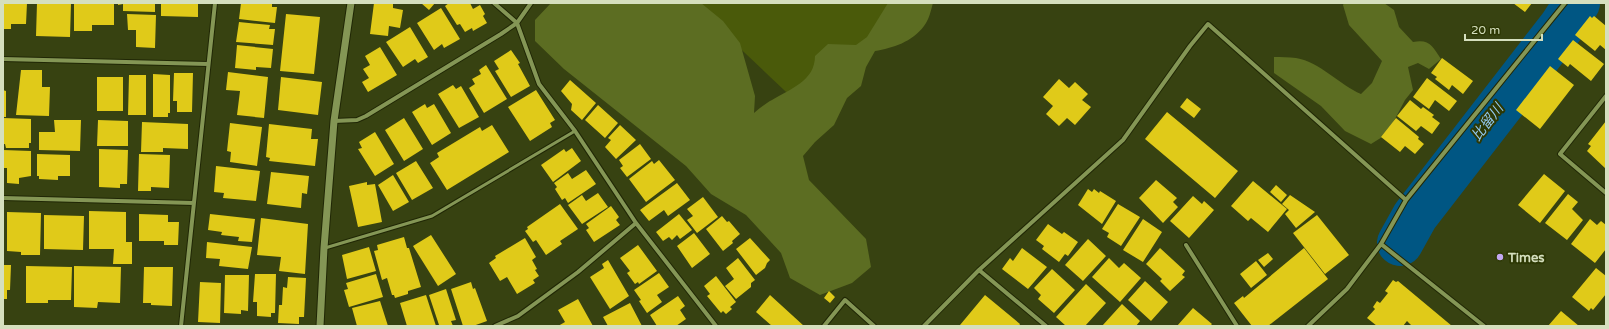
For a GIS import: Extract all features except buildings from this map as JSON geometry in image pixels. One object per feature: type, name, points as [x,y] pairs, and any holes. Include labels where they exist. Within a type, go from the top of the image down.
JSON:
[{"type":"street","points":[[181,326],[215,3]]},
{"type":"street","points":[[320,326],[324,248],[334,121],[351,3]]},
{"type":"street","points":[[494,3],[517,23],[539,84],[575,131],[636,223],[716,326]]},
{"type":"street","points":[[334,121],[357,120],[366,116],[501,34],[517,23],[531,3]]},
{"type":"street","points":[[1308,326],[1347,288],[1381,244],[1406,200],[1565,3]]},
{"type":"street","points":[[924,326],[979,270],[1123,140],[1190,46],[1208,24],[1406,200]]},
{"type":"street","points":[[3,59],[208,64]]},
{"type":"street","points":[[1606,96],[1560,154],[1606,193]]},
{"type":"street","points":[[3,198],[194,203]]},
{"type":"street","points":[[494,326],[518,316],[578,272],[636,223]]},
{"type":"street","points":[[1381,244],[1481,325]]},
{"type":"street","points":[[1186,245],[1237,326]]},
{"type":"street","points":[[979,270],[1046,326]]},
{"type":"street","points":[[824,326],[845,300],[874,326]]},
{"type":"lane","points":[[324,248],[432,216],[575,131]]},
{"type":"green space","points":[[551,3],[701,3],[723,21],[740,43],[755,96],[754,113],[794,88],[806,78],[814,65],[815,56],[828,44],[856,45],[867,37],[888,3],[933,3],[926,24],[919,32],[902,43],[875,51],[866,67],[861,86],[847,98],[834,125],[815,142],[803,156],[809,180],[866,239],[871,267],[852,283],[820,295],[790,278],[781,253],[746,215],[711,194],[686,166],[564,69],[535,41],[535,20]]},
{"type":"green space","points":[[692,3],[916,3],[802,107]]},
{"type":"green space","points":[[1344,3],[1384,3],[1394,10],[1399,27],[1413,42],[1419,41],[1430,44],[1441,59],[1429,69],[1418,63],[1408,67],[1413,90],[1405,100],[1387,134],[1371,144],[1345,131],[1321,106],[1274,73],[1274,57],[1293,58],[1305,60],[1313,64],[1361,94],[1372,83],[1382,61],[1349,25],[1343,5]]},
{"type":"waterway","name":"比留川","points":[[1400,243],[1415,216],[1562,26],[1577,3]]},
{"type":"place","name":"Times","points":[[1500,257]]}]
